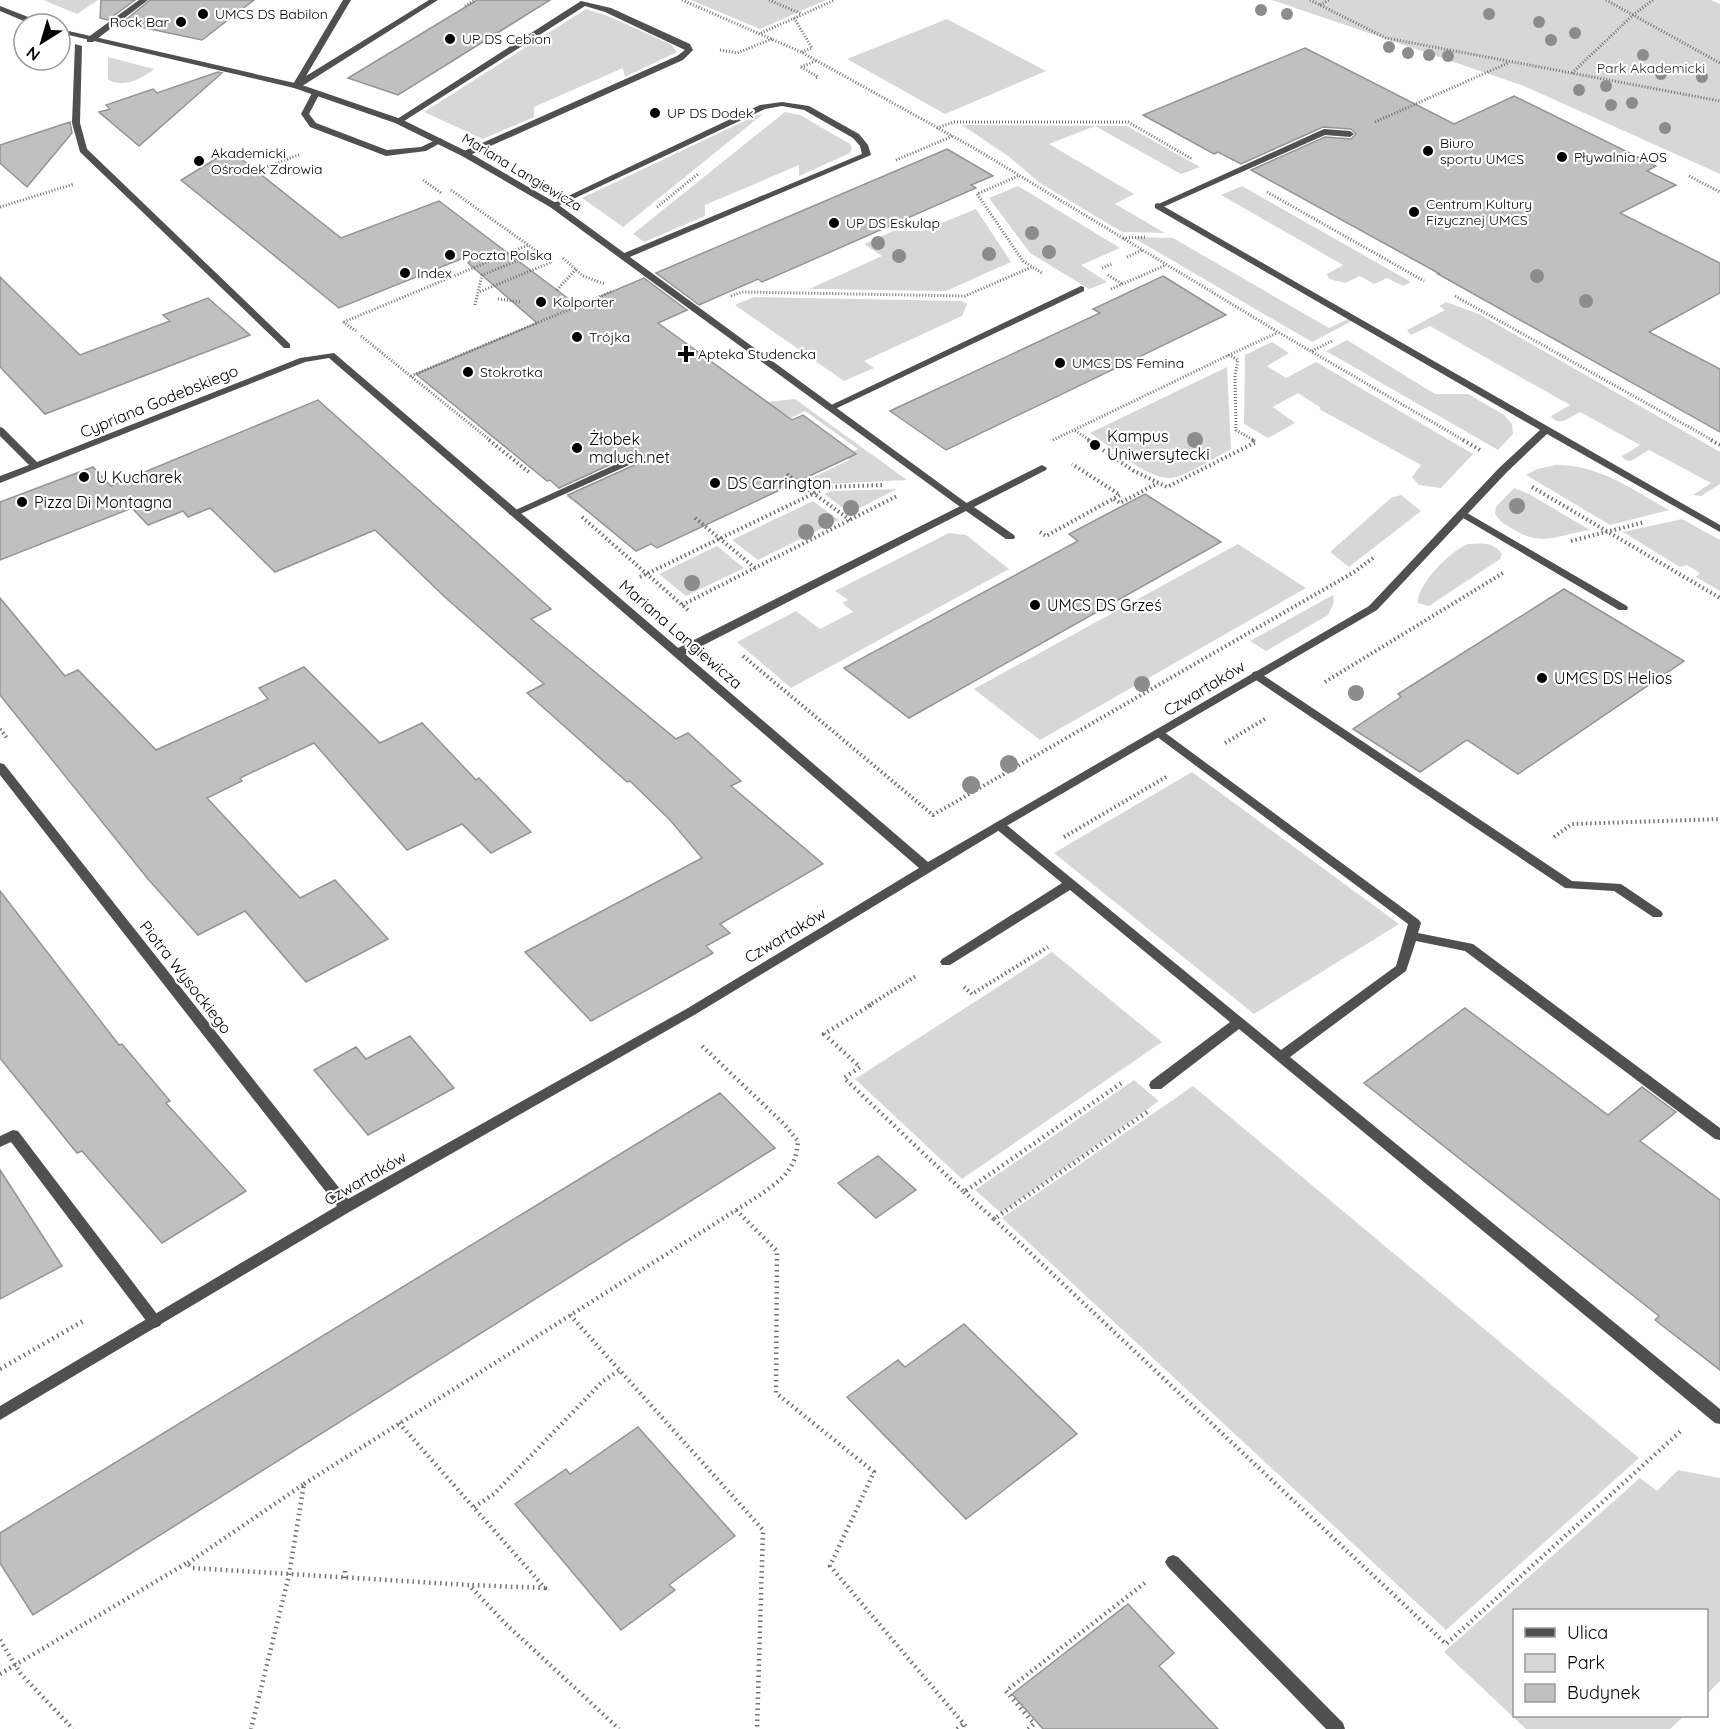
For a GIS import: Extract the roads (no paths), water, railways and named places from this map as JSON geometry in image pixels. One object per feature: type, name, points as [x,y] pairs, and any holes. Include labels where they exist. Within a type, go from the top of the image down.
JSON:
[{"type":"street","points":[[90,39],[144,0]]},
{"type":"street","points":[[296,86],[347,0]]},
{"type":"street","points":[[296,86],[434,0]]},
{"type":"street","points":[[398,121],[584,3],[608,10],[687,46],[689,50],[680,58],[465,154]]},
{"type":"street","name":"Mariana Langiewicza","points":[[72,34],[296,86],[398,121],[465,154],[553,205],[1010,537]]},
{"type":"street","points":[[78,46],[76,123],[83,150],[287,346]]},
{"type":"street","points":[[316,93],[305,114],[314,125],[324,129],[386,153],[423,149],[440,141]]},
{"type":"street","points":[[553,205],[773,104],[806,108],[856,136],[864,145],[867,155],[625,256]]},
{"type":"street","points":[[1350,134],[1324,132],[1158,206],[1720,529]]},
{"type":"street","points":[[830,408],[1077,291]]},
{"type":"street","name":"Mariana Langiewicza","points":[[331,355],[927,868]]},
{"type":"street","name":"Cypriana Godebskiego","points":[[0,480],[303,360],[331,355]]},
{"type":"street","points":[[0,430],[35,466]]},
{"type":"street","name":"Czwartaków","points":[[0,1414],[346,1208],[692,1011],[999,825],[1160,734],[1373,608],[1462,513],[1546,430]]},
{"type":"street","points":[[514,513],[634,459]]},
{"type":"street","points":[[678,653],[1042,468]]},
{"type":"street","points":[[1462,513],[1623,608]]},
{"type":"street","points":[[1257,675],[1569,885],[1617,887],[1657,914]]},
{"type":"street","points":[[1160,734],[1415,923],[1402,968],[1281,1057]]},
{"type":"street","name":"Piotra Wysockiego","points":[[0,767],[346,1208]]},
{"type":"street","points":[[999,825],[1720,1418]]},
{"type":"street","points":[[946,962],[1071,883]]},
{"type":"street","points":[[1411,936],[1469,947],[1720,1135]]},
{"type":"street","points":[[1156,1085],[1239,1022]]},
{"type":"street","points":[[0,1142],[13,1135],[155,1322]]},
{"type":"street","points":[[1173,1562],[1337,1729]]},
{"type":"place","name":"UMCS DS Babilon","points":[[203,14]]},
{"type":"place","name":"Rock Bar","points":[[181,22]]},
{"type":"place","name":"UP DS Cebion","points":[[450,39]]},
{"type":"place","name":"UP DS Dodek","points":[[655,113]]},
{"type":"place","name":"Biuro sportu UMCS","points":[[1428,151]]},
{"type":"place","name":"Pływalnia AOS","points":[[1562,157]]},
{"type":"place","name":"Akademicki Ośrodek Zdrowia","points":[[199,161]]},
{"type":"place","name":"Centrum Kultury Fizycznej UMCS","points":[[1414,212]]},
{"type":"place","name":"UP DS Eskulap","points":[[834,223]]},
{"type":"place","name":"Poczta Polska","points":[[450,255]]},
{"type":"place","name":"Index","points":[[405,273]]},
{"type":"place","name":"Kolporter","points":[[541,302]]},
{"type":"place","name":"Trójka","points":[[577,337]]},
{"type":"place","name":"Apteka Studencka","points":[[686,354]]},
{"type":"place","name":"UMCS DS Femina","points":[[1060,363]]},
{"type":"place","name":"Stokrotka","points":[[468,372]]},
{"type":"place","name":"Kampus Uniwersytecki","points":[[1095,445]]},
{"type":"place","name":"Żłobek maluch.net","points":[[577,448]]},
{"type":"place","name":"U Kucharek","points":[[84,477]]},
{"type":"place","name":"DS Carrington","points":[[715,483]]},
{"type":"place","name":"Pizza Di Montagna","points":[[22,502]]},
{"type":"place","name":"UMCS DS Grześ","points":[[1035,605]]},
{"type":"place","name":"UMCS DS Helios","points":[[1542,678]]},
{"type":"park label","name":"Park Akademicki","points":[[1651,68]]}]
